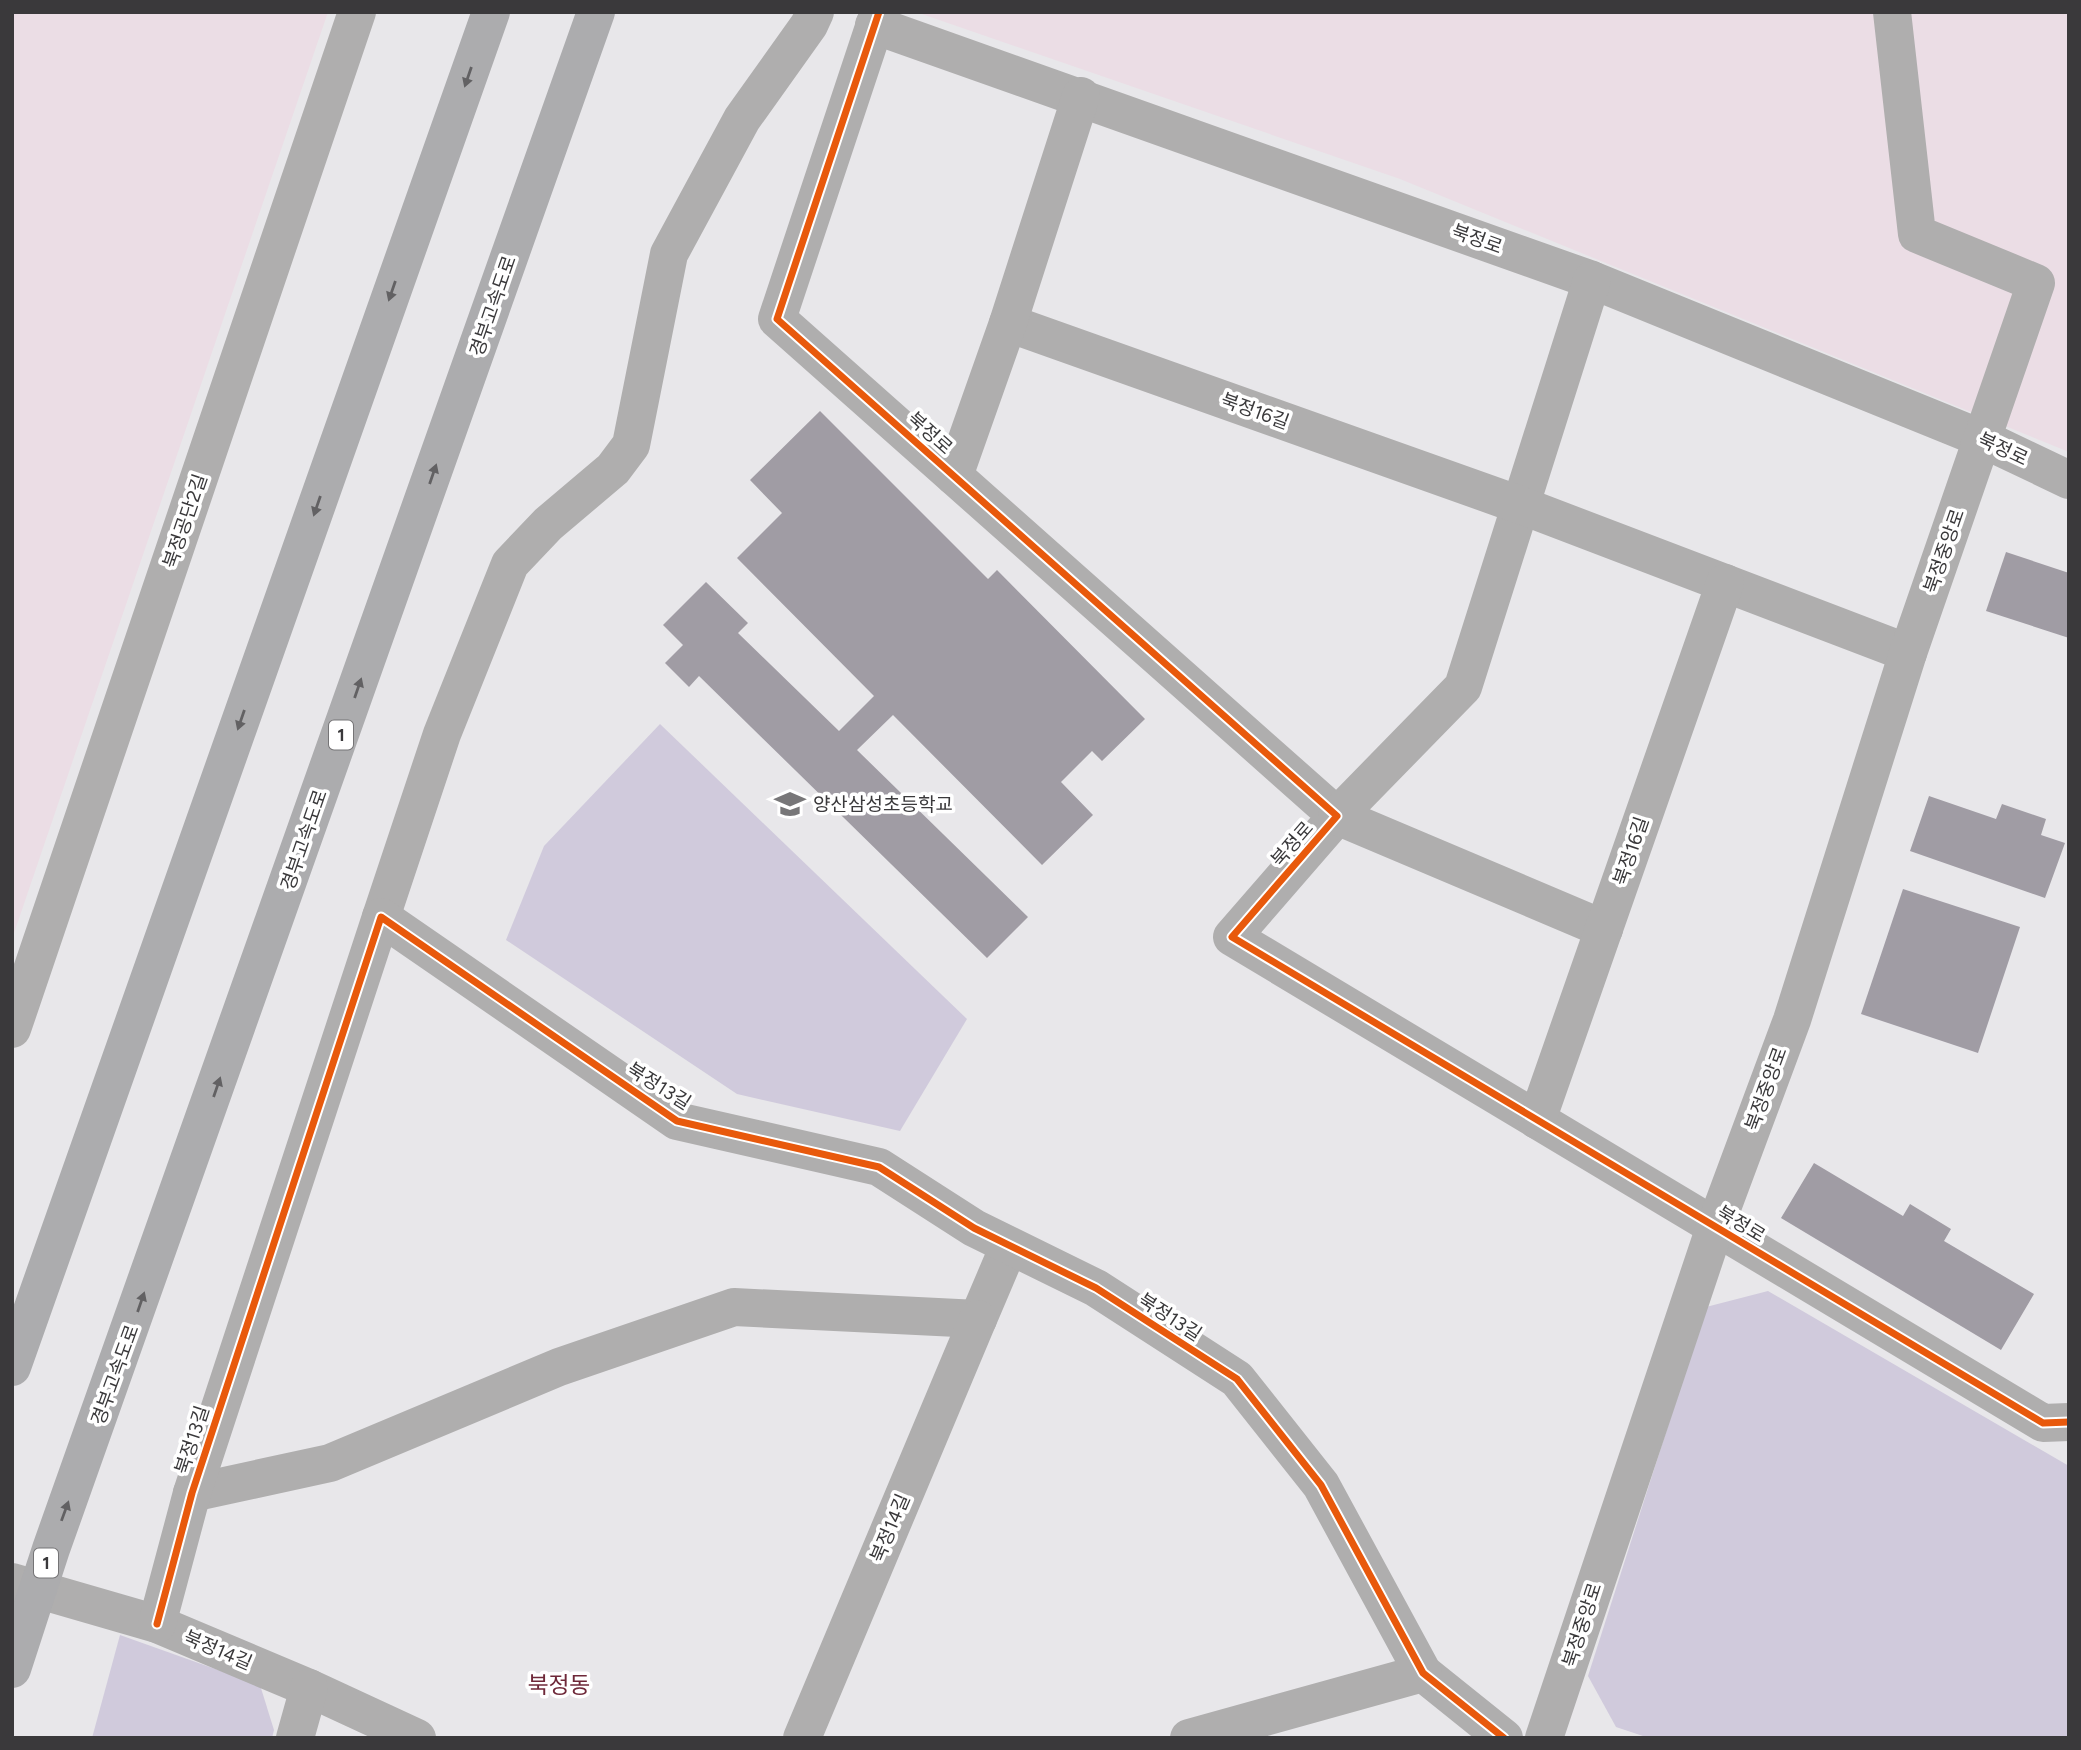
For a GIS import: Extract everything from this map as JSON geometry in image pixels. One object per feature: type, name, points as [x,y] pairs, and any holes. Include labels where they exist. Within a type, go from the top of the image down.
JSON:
[{"type":"highway","points":[[12,1367],[491,12]]},
{"type":"highway","name":"경부고속도로","points":[[12,1669],[84,1458],[596,12]]},
{"type":"street","name":"북정공단2길","points":[[12,1029],[357,12]]},
{"type":"street","points":[[381,917],[442,734],[510,564],[548,524],[613,469],[631,445],[669,254],[742,119],[809,25],[815,12]]},
{"type":"street","name":"북정중앙로","points":[[1544,1738],[1715,1227],[1792,1020],[1908,653],[2036,284],[1917,234],[1892,12]]},
{"type":"street","name":"북정로","points":[[2069,480],[1983,439],[1592,280],[1081,96],[877,19],[777,319],[1337,816],[1233,937],[2043,1423],[2069,1422]]},
{"type":"street","points":[[954,475],[1008,323],[1081,96]]},
{"type":"street","points":[[1592,280],[1464,687],[1337,816],[1604,929]]},
{"type":"street","name":"북정16길","points":[[1008,323],[1520,505],[1908,653]]},
{"type":"street","name":"북정16길","points":[[1537,1119],[1725,583]]},
{"type":"street","name":"북정13길","points":[[157,1624],[192,1493],[381,917],[677,1121],[880,1167],[974,1228],[1096,1288],[1237,1379],[1321,1485],[1423,1673],[1504,1738]]},
{"type":"street","points":[[978,1319],[1009,1246]]},
{"type":"street","name":"북정13길","points":[[192,1493],[330,1463],[559,1367],[734,1307],[978,1319]]},
{"type":"street","name":"북정14길","points":[[802,1738],[978,1319]]},
{"type":"street","name":"북정14길","points":[[12,1581],[157,1624],[309,1688],[417,1738]]},
{"type":"street","points":[[1204,1736],[1423,1673]]},
{"type":"street","points":[[295,1738],[309,1688]]},
{"type":"shaded area","points":[[12,12],[328,12],[12,939]]},
{"type":"shaded area","points":[[916,12],[2069,12],[2069,452],[1400,179]]},
{"type":"shaded area","points":[[660,724],[967,1019],[900,1131],[737,1094],[506,940],[544,846]]},
{"type":"shaded area","points":[[1768,1291],[2069,1466],[2069,1738],[1649,1738],[1616,1727],[1588,1676],[1706,1307]]},
{"type":"shaded area","points":[[120,1635],[260,1685],[274,1730],[272,1738],[92,1738]]},
{"type":"building","points":[[820,411],[988,579],[997,570],[1145,719],[1102,761],[1092,751],[1061,782],[1093,815],[1042,865],[893,715],[857,750],[1028,917],[987,958],[699,676],[689,687],[665,663],[683,645],[663,625],[706,582],[748,623],[738,633],[839,731],[874,696],[737,558],[782,513],[750,480]]},
{"type":"building","points":[[2006,552],[2069,573],[2069,638],[1986,611]]},
{"type":"building","points":[[1929,796],[1996,819],[2002,804],[2046,819],[2041,835],[2065,843],[2045,898],[1910,851]]},
{"type":"building","points":[[1903,889],[2020,927],[1978,1053],[1861,1014]]},
{"type":"building","points":[[1814,1163],[1903,1216],[1910,1204],[1951,1229],[1944,1241],[2034,1294],[2001,1350],[1781,1218]]},
{"type":"cycle path","points":[[879,12],[777,319],[1337,816],[1232,937],[2043,1423],[2069,1422]]},
{"type":"cycle path","points":[[157,1624],[192,1493],[381,917],[677,1121],[879,1167],[974,1228],[1096,1288],[1237,1379],[1321,1485],[1423,1673],[1504,1738]]},
{"type":"place","name":"양산삼성초등학교","points":[[790,804]]},
{"type":"district","name":"북정동","points":[[559,1685]]}]
